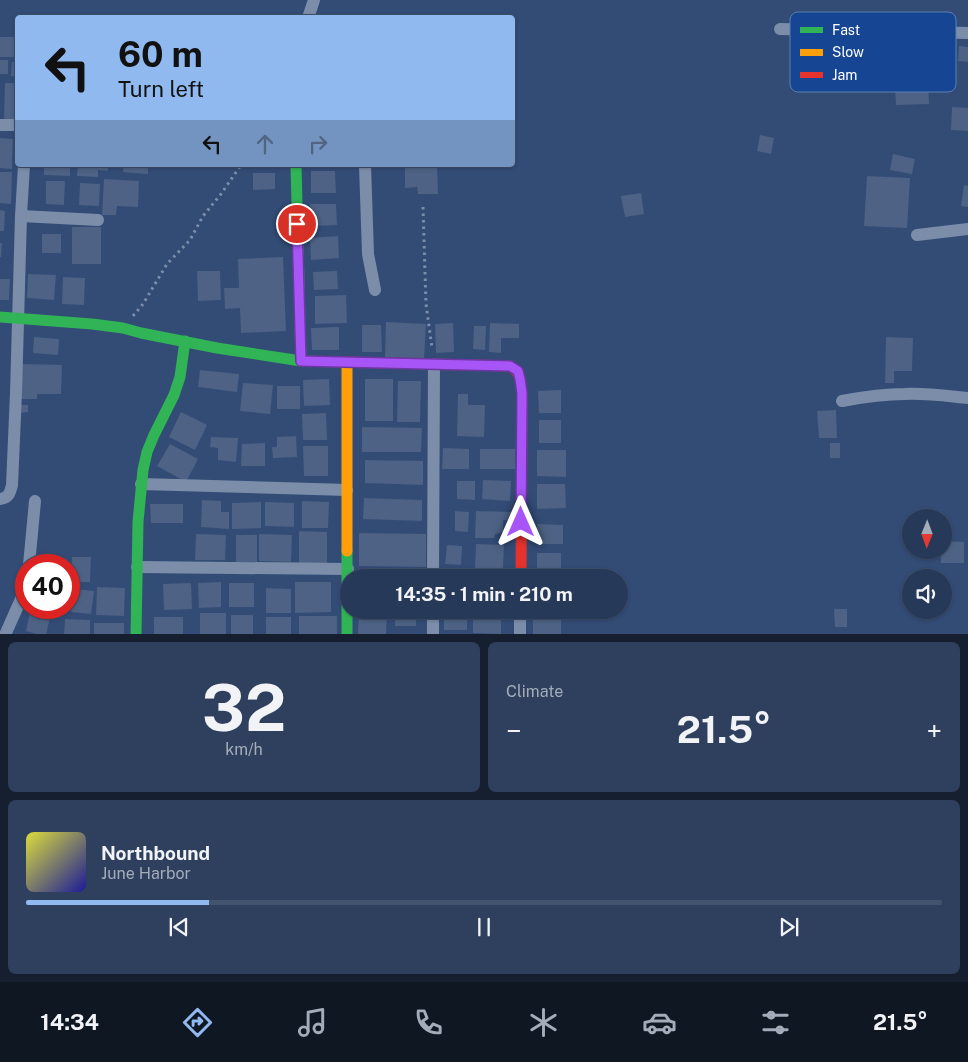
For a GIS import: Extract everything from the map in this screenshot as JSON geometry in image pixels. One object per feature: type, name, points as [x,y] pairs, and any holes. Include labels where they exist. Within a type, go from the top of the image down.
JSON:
[{"type":"street","points":[[309,15],[314,0]]},
{"type":"street","points":[[780,29],[790,29]]},
{"type":"street","points":[[0,125],[15,126]]},
{"type":"street","points":[[0,499],[7,497],[12,485],[24,167]]},
{"type":"street","points":[[296,167],[301,361]]},
{"type":"street","points":[[365,167],[368,254],[375,290]]},
{"type":"street","points":[[21,216],[98,220]]},
{"type":"street","points":[[917,235],[968,229]]},
{"type":"street","points":[[0,317],[123,328],[301,361],[510,366],[518,371],[522,393],[521,569]]},
{"type":"street","points":[[136,634],[138,522],[141,484],[147,452],[174,395],[180,377],[185,341]]},
{"type":"street","points":[[137,567],[348,569],[347,362]]},
{"type":"street","points":[[433,569],[434,364]]},
{"type":"street","points":[[842,401],[875,395],[903,394],[934,394],[968,398]]},
{"type":"street","points":[[141,484],[347,490]]},
{"type":"street","points":[[30,554],[35,501]]},
{"type":"street","points":[[6,634],[15,613]]},
{"type":"street","points":[[347,619],[347,634]]},
{"type":"street","points":[[433,619],[433,634]]},
{"type":"street","points":[[520,619],[520,634]]},
{"type":"path","points":[[123,328],[143,304],[167,264],[190,240],[203,216],[240,167]]},
{"type":"path","points":[[422,207],[426,304],[434,364]]},
{"type":"building","points":[[0,37],[14,37],[14,57],[0,57]]},
{"type":"building","points":[[959,46],[968,47],[968,62],[958,61]]},
{"type":"building","points":[[0,60],[8,60],[8,74],[0,74]]},
{"type":"building","points":[[12,62],[15,62],[15,77],[11,76]]},
{"type":"building","points":[[5,83],[15,83],[15,121],[4,121]]},
{"type":"building","points":[[895,92],[928,92],[929,104],[896,105]]},
{"type":"building","points":[[952,107],[968,108],[968,131],[951,130]]},
{"type":"building","points":[[760,135],[774,138],[771,154],[757,151]]},
{"type":"building","points":[[0,138],[13,139],[12,169],[0,168]]},
{"type":"building","points":[[893,154],[915,159],[912,174],[890,170]]},
{"type":"building","points":[[44,167],[70,167],[70,176],[44,175]]},
{"type":"building","points":[[78,167],[108,167],[108,171],[98,170],[98,177],[77,176]]},
{"type":"building","points":[[124,167],[148,167],[148,174],[123,172]]},
{"type":"building","points":[[405,167],[437,167],[438,194],[418,194],[417,187],[405,188]]},
{"type":"building","points":[[311,171],[335,171],[336,193],[311,193]]},
{"type":"building","points":[[0,172],[12,172],[11,204],[0,203]]},
{"type":"building","points":[[253,173],[275,173],[275,189],[253,190]]},
{"type":"building","points":[[867,176],[910,178],[907,228],[864,226]]},
{"type":"building","points":[[104,179],[139,181],[138,207],[117,206],[116,215],[102,215]]},
{"type":"building","points":[[46,181],[65,181],[64,205],[46,204]]},
{"type":"building","points":[[80,183],[100,184],[99,206],[79,205]]},
{"type":"building","points":[[964,185],[968,186],[968,207],[961,206]]},
{"type":"building","points":[[641,193],[644,214],[625,217],[621,196]]},
{"type":"building","points":[[310,204],[336,204],[337,225],[311,226]]},
{"type":"building","points":[[0,210],[5,211],[4,231],[0,231]]},
{"type":"building","points":[[72,227],[101,227],[101,264],[72,264]]},
{"type":"building","points":[[42,234],[61,234],[61,253],[42,253]]},
{"type":"building","points":[[338,236],[339,258],[311,260],[310,238]]},
{"type":"building","points":[[0,243],[2,243],[1,257],[0,257]]},
{"type":"building","points":[[283,257],[286,331],[241,333],[240,308],[225,309],[224,288],[239,288],[238,259]]},
{"type":"building","points":[[197,271],[220,271],[221,300],[198,301]]},
{"type":"building","points":[[337,271],[338,289],[314,290],[313,272]]},
{"type":"building","points":[[28,274],[56,275],[54,300],[27,298]]},
{"type":"building","points":[[63,277],[85,278],[84,305],[62,304]]},
{"type":"building","points":[[0,279],[10,279],[9,300],[0,300]]},
{"type":"building","points":[[346,295],[347,323],[315,324],[315,296]]},
{"type":"building","points":[[386,322],[426,324],[424,359],[385,357]]},
{"type":"building","points":[[453,323],[454,352],[436,353],[435,324]]},
{"type":"building","points":[[490,323],[519,324],[519,338],[501,338],[501,353],[489,352]]},
{"type":"building","points":[[362,325],[381,325],[382,352],[362,352]]},
{"type":"building","points":[[474,326],[486,326],[485,350],[473,349]]},
{"type":"building","points":[[339,327],[339,350],[312,350],[311,328]]},
{"type":"building","points":[[34,337],[59,339],[58,355],[33,353]]},
{"type":"building","points":[[886,337],[913,338],[912,371],[894,371],[894,383],[885,383]]},
{"type":"building","points":[[21,364],[62,365],[61,394],[37,394],[37,399],[21,399]]},
{"type":"building","points":[[200,370],[239,374],[237,392],[198,387]]},
{"type":"building","points":[[329,379],[330,405],[304,406],[303,380]]},
{"type":"building","points":[[365,379],[393,379],[393,421],[365,421]]},
{"type":"building","points":[[398,381],[421,381],[420,422],[397,422]]},
{"type":"building","points":[[243,383],[273,385],[270,414],[240,411]]},
{"type":"building","points":[[277,386],[300,386],[300,409],[277,409]]},
{"type":"building","points":[[561,390],[561,413],[539,413],[538,391]]},
{"type":"building","points":[[458,394],[468,394],[468,405],[485,405],[484,437],[457,436]]},
{"type":"building","points":[[19,405],[28,405],[28,412],[19,413]]},
{"type":"building","points":[[836,410],[837,438],[819,438],[817,411]]},
{"type":"building","points":[[181,412],[207,425],[195,450],[169,437]]},
{"type":"building","points":[[326,413],[327,440],[303,440],[302,414]]},
{"type":"building","points":[[539,420],[561,420],[561,443],[539,443]]},
{"type":"building","points":[[362,427],[422,428],[421,452],[362,452]]},
{"type":"building","points":[[296,436],[297,457],[273,458],[272,447],[277,447],[277,437]]},
{"type":"building","points":[[211,437],[238,438],[236,462],[218,460],[218,448],[210,447]]},
{"type":"building","points":[[265,443],[265,466],[241,466],[242,444]]},
{"type":"building","points":[[830,443],[840,443],[840,458],[830,458]]},
{"type":"building","points":[[170,444],[198,459],[186,482],[157,466]]},
{"type":"building","points":[[303,446],[328,446],[328,476],[304,476]]},
{"type":"building","points":[[443,448],[469,449],[469,469],[442,469]]},
{"type":"building","points":[[480,449],[515,449],[515,469],[480,469]]},
{"type":"building","points":[[537,450],[566,450],[566,477],[537,476]]},
{"type":"building","points":[[365,460],[423,461],[423,485],[365,483]]},
{"type":"building","points":[[483,480],[511,481],[510,501],[482,499]]},
{"type":"building","points":[[457,481],[475,481],[475,500],[457,499]]},
{"type":"building","points":[[537,484],[565,484],[566,508],[537,509]]},
{"type":"building","points":[[364,498],[422,500],[422,521],[363,519]]},
{"type":"building","points":[[202,500],[221,501],[221,512],[229,512],[229,529],[201,527]]},
{"type":"building","points":[[302,501],[329,502],[328,528],[302,528]]},
{"type":"building","points":[[261,502],[261,528],[232,529],[232,503]]},
{"type":"building","points":[[265,502],[294,503],[294,527],[265,526]]},
{"type":"building","points":[[150,504],[183,504],[183,523],[151,523]]},
{"type":"building","points":[[455,511],[469,512],[468,532],[455,531]]},
{"type":"building","points":[[476,511],[514,512],[514,520],[503,520],[503,532],[495,534],[494,538],[475,538]]},
{"type":"building","points":[[537,524],[563,525],[563,544],[537,544]]},
{"type":"building","points":[[299,531],[327,532],[327,563],[299,563]]},
{"type":"building","points":[[359,533],[426,534],[426,567],[359,566]]},
{"type":"building","points":[[196,534],[226,535],[225,560],[195,560]]},
{"type":"building","points":[[259,534],[292,535],[291,562],[259,561]]},
{"type":"building","points":[[236,535],[257,535],[257,562],[236,562]]},
{"type":"building","points":[[952,541],[964,542],[964,563],[941,563],[941,559],[952,559]]},
{"type":"building","points":[[476,544],[504,545],[503,568],[475,568]]},
{"type":"building","points":[[447,545],[462,546],[461,565],[445,564]]},
{"type":"building","points":[[537,553],[561,553],[561,569],[537,569]]},
{"type":"building","points":[[80,557],[91,557],[90,582],[80,582]]},
{"type":"building","points":[[221,582],[221,607],[199,608],[198,583]]},
{"type":"building","points":[[295,582],[331,582],[331,612],[295,613]]},
{"type":"building","points":[[191,583],[192,609],[164,610],[163,584]]},
{"type":"building","points":[[229,583],[254,583],[254,607],[229,607]]},
{"type":"building","points":[[97,587],[125,588],[124,616],[96,615]]},
{"type":"building","points":[[266,588],[291,589],[291,613],[266,613]]},
{"type":"building","points":[[80,590],[94,591],[91,614],[80,613]]},
{"type":"building","points":[[834,609],[847,609],[847,627],[835,627]]},
{"type":"building","points":[[200,613],[226,613],[226,634],[200,634]]},
{"type":"building","points":[[231,615],[253,615],[253,634],[231,634]]},
{"type":"building","points":[[299,616],[337,616],[337,634],[299,634]]},
{"type":"building","points":[[154,617],[183,617],[183,634],[154,634]]},
{"type":"building","points":[[266,617],[291,617],[291,634],[266,634]]},
{"type":"building","points":[[29,619],[50,619],[46,634],[26,631]]},
{"type":"building","points":[[65,619],[90,620],[90,634],[64,634]]},
{"type":"building","points":[[359,619],[387,619],[386,634],[358,634]]},
{"type":"building","points":[[395,619],[416,619],[416,626],[395,626]]},
{"type":"building","points":[[444,619],[467,619],[467,630],[444,630]]},
{"type":"building","points":[[473,619],[501,619],[501,634],[473,633]]},
{"type":"building","points":[[533,619],[561,619],[561,634],[533,634]]},
{"type":"building","points":[[94,623],[124,623],[124,634],[94,634]]},
{"type":"traffic: fast","points":[[296,167],[301,361]]},
{"type":"traffic: fast","points":[[0,317],[123,328],[217,348],[301,361],[347,362]]},
{"type":"traffic: fast","points":[[136,634],[138,522],[143,470],[147,452],[174,395],[180,377],[185,341]]},
{"type":"traffic: fast","points":[[347,551],[347,634]]},
{"type":"traffic: slow","points":[[347,362],[347,551]]},
{"type":"traffic: jam","points":[[347,362],[510,366],[517,372],[520,378],[522,393],[521,569]]},
{"type":"route","points":[[297,224],[301,361],[510,366],[518,371],[522,393],[521,522]]}]
